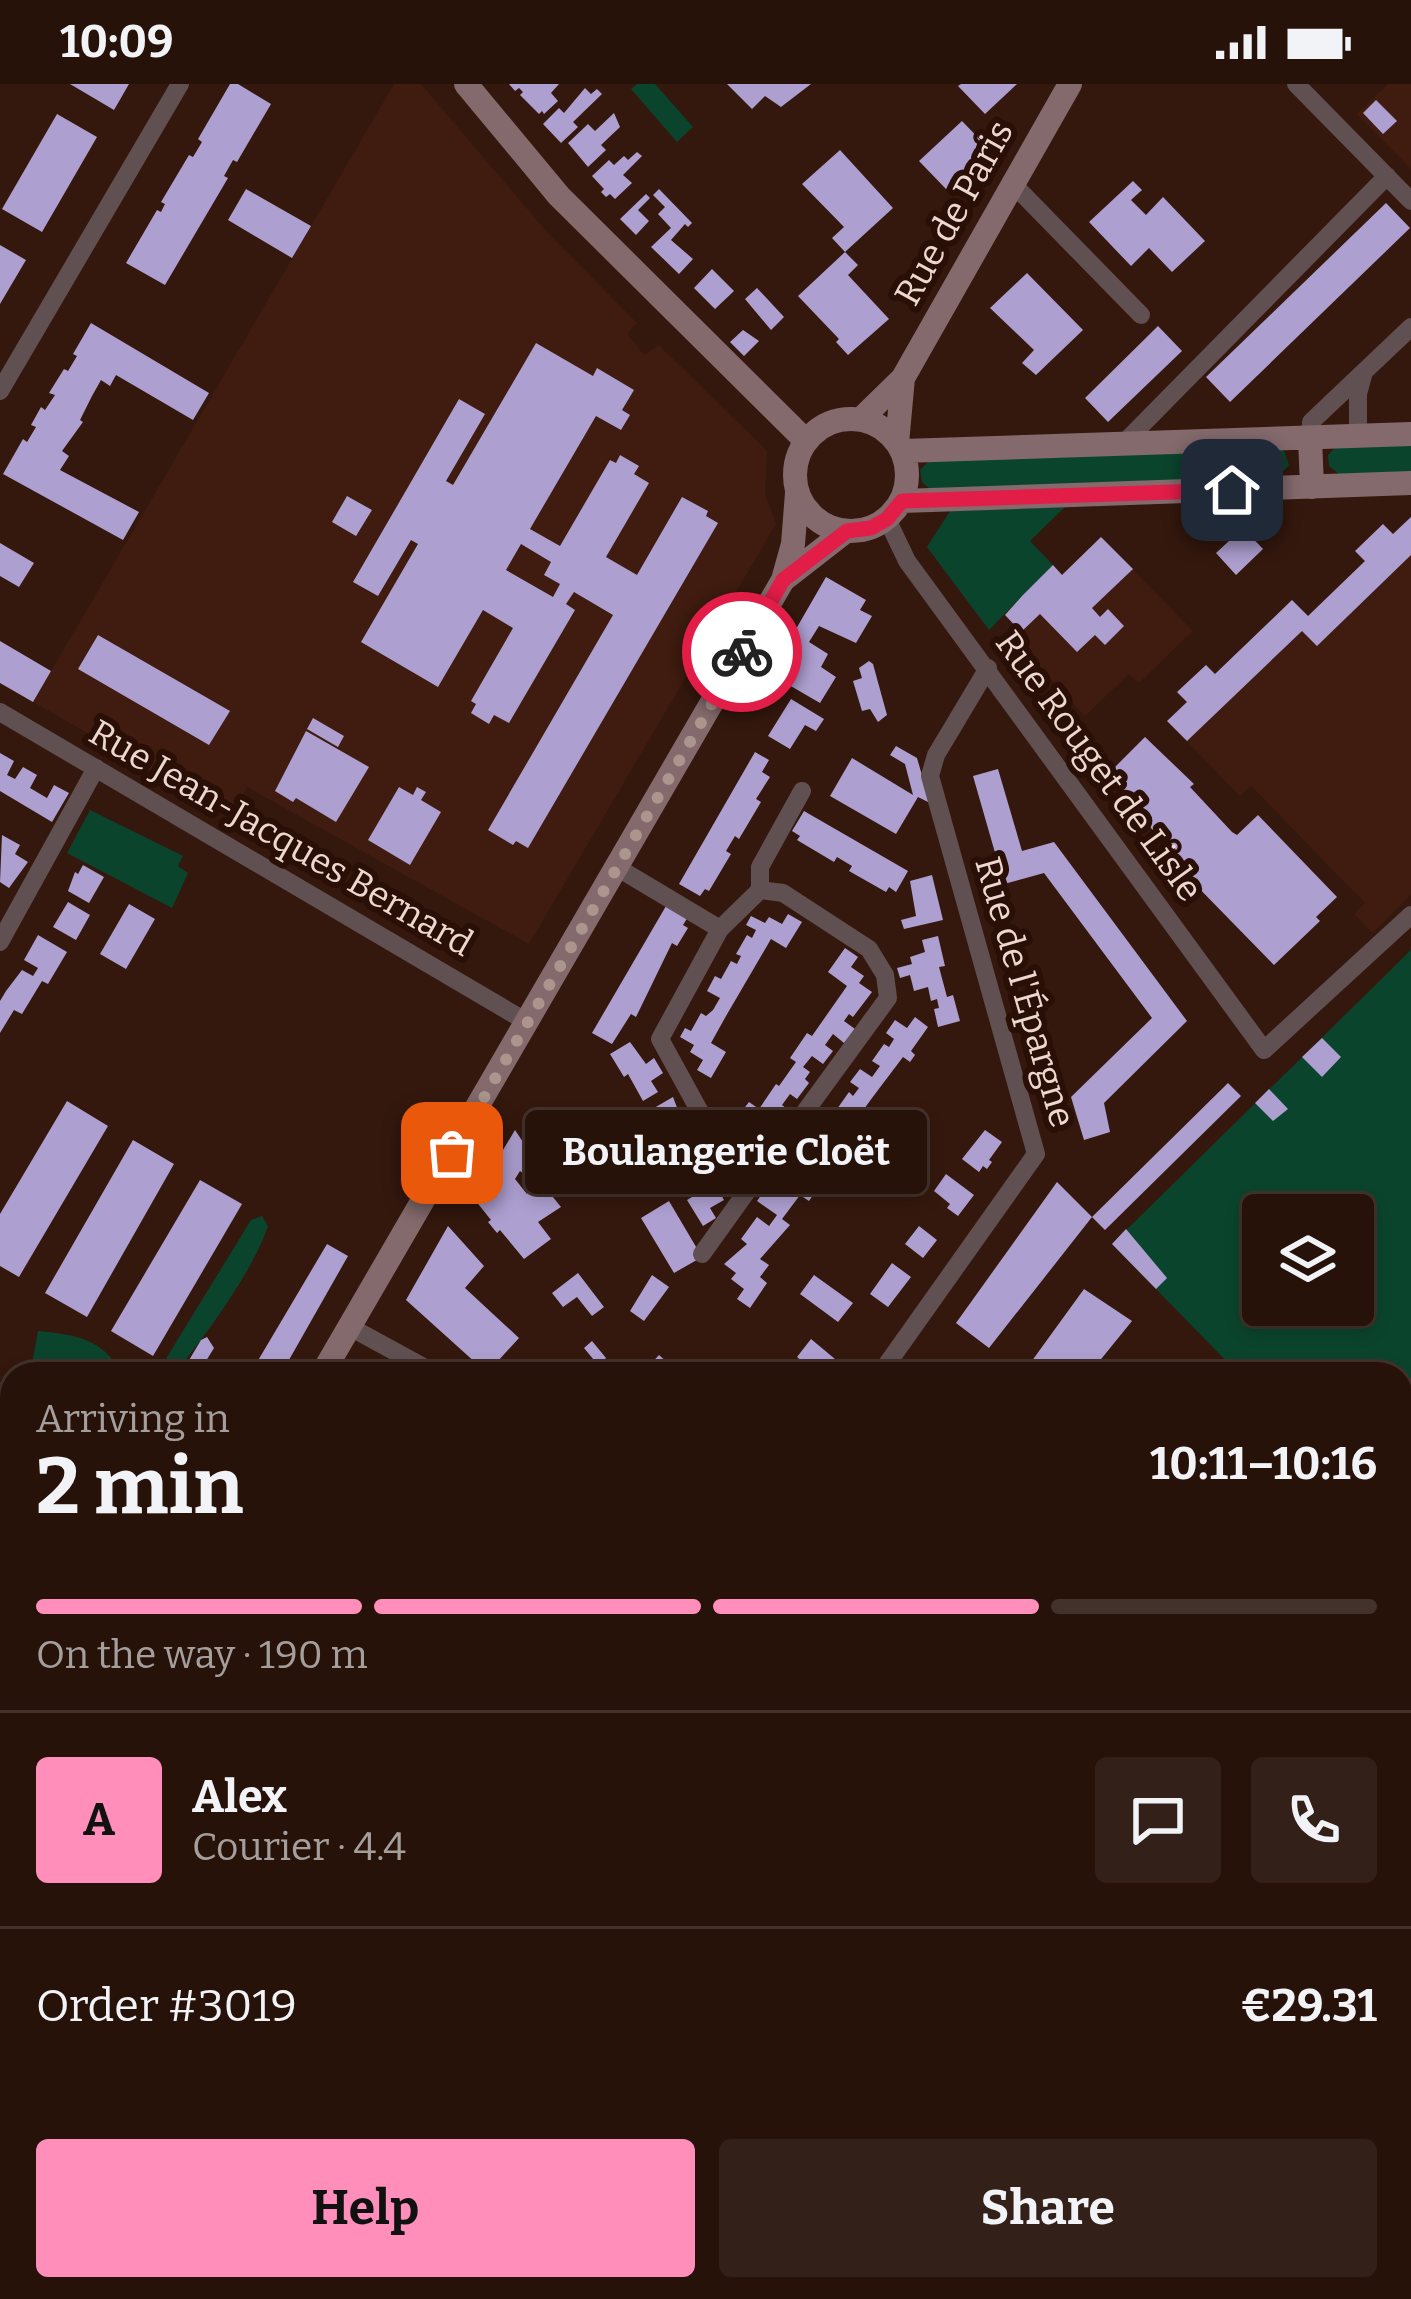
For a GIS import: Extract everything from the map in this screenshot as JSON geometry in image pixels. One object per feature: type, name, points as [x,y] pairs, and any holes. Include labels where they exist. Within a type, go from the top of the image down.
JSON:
[{"type":"street","points":[[0,391],[180,84]]},
{"type":"street","points":[[466,84],[559,196],[806,441]]},
{"type":"street","name":"Rue de Paris","points":[[861,419],[903,378],[1070,84]]},
{"type":"street","points":[[1296,84],[1411,201]]},
{"type":"street","points":[[1123,444],[1387,176]]},
{"type":"street","points":[[1011,182],[1141,315]]},
{"type":"street","points":[[1312,487],[1311,422],[1411,327]]},
{"type":"street","points":[[1358,436],[1358,394],[1364,372]]},
{"type":"street","name":"Rue de Paris","points":[[900,447],[903,378]]},
{"type":"street","points":[[329,1362],[783,580],[793,544],[797,458],[806,441],[831,422],[861,419],[877,424],[900,447],[908,482],[894,510],[871,528],[847,531],[815,518],[797,493]]},
{"type":"street","points":[[900,447],[1411,434]]},
{"type":"street","points":[[894,510],[1411,483]]},
{"type":"street","name":"Rue Rouget de Lisle","points":[[894,510],[907,561],[1264,1050],[1411,916]]},
{"type":"street","points":[[783,580],[847,531]]},
{"type":"street","name":"Rue de l'Épargne","points":[[889,1362],[1036,1154],[930,776],[936,755],[988,668]]},
{"type":"street","name":"Rue Jean-Jacques Bernard","points":[[0,712],[527,1022]]},
{"type":"street","points":[[0,942],[96,768]]},
{"type":"street","points":[[746,1194],[660,1040],[720,929],[760,890],[760,867],[802,791]]},
{"type":"street","points":[[617,868],[720,929]]},
{"type":"street","points":[[702,1254],[888,998],[885,975],[869,949],[783,893],[760,890]]},
{"type":"street","points":[[350,1327],[414,1362]]},
{"type":"shaded area","points":[[394,84],[421,84],[547,232],[637,323],[627,334],[644,355],[659,345],[767,451],[765,493],[776,524],[529,944],[247,787],[231,815],[33,702]]},
{"type":"shaded area","points":[[1388,84],[1411,84],[1411,169],[1357,114]]},
{"type":"shaded area","points":[[1411,517],[1411,894],[1372,933],[1354,914],[1365,903],[1251,786],[1240,796],[1167,721],[1186,702],[1177,692],[1206,665],[1216,674],[1292,600],[1309,616],[1364,562],[1355,551],[1383,524],[1393,534]]},
{"type":"shaded area","points":[[1101,537],[1193,631],[1139,683],[1129,674],[1085,716],[1012,639],[1020,632],[1005,615],[1053,565],[1062,574]]},
{"type":"green space","points":[[637,84],[655,84],[693,127],[677,142],[631,89]]},
{"type":"green space","points":[[1411,444],[1411,473],[1340,475],[1329,466],[1328,455],[1337,446]]},
{"type":"green space","points":[[1275,447],[1284,451],[1289,465],[1277,478],[932,491],[922,482],[920,470],[929,461]]},
{"type":"green space","points":[[1065,507],[1030,541],[1053,565],[989,630],[927,547],[950,511]]},
{"type":"green space","points":[[90,810],[183,856],[178,866],[188,873],[172,908],[67,853]]},
{"type":"green space","points":[[1411,950],[1411,1362],[1227,1362],[1112,1244]]},
{"type":"green space","points":[[262,1216],[268,1226],[240,1282],[184,1362],[167,1362],[167,1357],[251,1220]]},
{"type":"green space","points":[[38,1331],[88,1341],[112,1359],[112,1362],[32,1362]]},
{"type":"building","points":[[70,84],[129,84],[114,110]]},
{"type":"building","points":[[230,84],[271,104],[237,162],[233,160],[224,176],[228,178],[165,285],[126,263],[157,210],[161,212],[165,204],[161,202],[189,155],[193,157],[202,142],[198,139]]},
{"type":"building","points":[[509,84],[559,84],[551,93],[558,101],[539,114],[519,88],[515,91]]},
{"type":"building","points":[[727,84],[811,84],[781,107],[765,96],[752,109]]},
{"type":"building","points":[[1017,84],[985,114],[958,86]]},
{"type":"building","points":[[585,88],[591,94],[597,89],[602,94],[573,122],[578,127],[561,143],[543,124],[559,108],[564,113]]},
{"type":"building","points":[[1376,100],[1397,121],[1383,134],[1363,113]]},
{"type":"building","points":[[614,113],[620,127],[588,167],[568,143],[588,124],[595,131]]},
{"type":"building","points":[[57,114],[97,137],[42,232],[2,209]]},
{"type":"building","points":[[962,121],[989,149],[946,189],[919,161]]},
{"type":"building","points":[[840,150],[893,208],[845,252],[832,238],[844,227],[802,184]]},
{"type":"building","points":[[637,152],[642,156],[623,175],[632,183],[615,199],[610,194],[606,197],[592,176],[609,160],[614,165]]},
{"type":"building","points":[[1133,181],[1142,190],[1131,200],[1146,215],[1163,197],[1205,241],[1172,272],[1149,248],[1131,266],[1089,222]]},
{"type":"building","points":[[246,189],[311,226],[292,258],[228,220]]},
{"type":"building","points":[[659,189],[692,223],[685,224],[671,240],[693,259],[679,274],[651,247],[671,228],[658,214],[665,207],[653,195]]},
{"type":"building","points":[[646,194],[650,198],[638,210],[649,221],[636,235],[620,219]]},
{"type":"building","points":[[1386,203],[1410,228],[1230,402],[1206,377]]},
{"type":"building","points":[[0,245],[26,260],[0,304]]},
{"type":"building","points":[[845,252],[858,265],[848,275],[889,319],[848,355],[798,296]]},
{"type":"building","points":[[712,269],[734,291],[715,309],[694,288]]},
{"type":"building","points":[[1027,273],[1083,330],[1036,375],[1022,363],[1034,350],[990,308]]},
{"type":"building","points":[[757,288],[784,317],[771,330],[745,299]]},
{"type":"building","points":[[91,323],[209,393],[193,420],[116,375],[110,386],[101,380],[83,422],[62,451],[69,456],[60,470],[139,512],[123,540],[3,474],[23,439],[27,442],[36,427],[31,425],[41,407],[45,410],[55,395],[49,393],[77,356],[73,354]]},
{"type":"building","points":[[1158,326],[1182,351],[1108,422],[1085,398]]},
{"type":"building","points":[[743,330],[759,341],[744,356],[730,342]]},
{"type":"building","points":[[536,343],[593,376],[597,368],[634,390],[622,410],[630,415],[621,430],[596,416],[530,529],[560,546],[610,460],[616,463],[620,455],[639,466],[634,474],[649,483],[606,557],[637,575],[682,497],[708,511],[706,516],[718,523],[528,848],[488,830],[613,615],[574,592],[566,604],[575,610],[509,723],[494,715],[489,724],[471,713],[476,704],[471,701],[513,628],[483,610],[438,687],[361,642],[418,544],[411,540],[378,596],[353,582],[459,399],[485,414],[446,481],[453,485]],"holes":[[[521,544],[551,562],[544,575],[560,584],[553,597],[506,570]]]},
{"type":"building","points":[[347,496],[372,510],[356,536],[332,522]]},
{"type":"building","points":[[1411,517],[1411,555],[1317,646],[1302,631],[1187,741],[1167,721],[1187,702],[1177,692],[1206,665],[1215,674],[1292,600],[1308,616],[1365,561],[1355,551],[1383,524],[1393,534]]},
{"type":"building","points":[[1243,528],[1263,549],[1236,575],[1216,553]]},
{"type":"building","points":[[1101,537],[1133,569],[1092,608],[1100,617],[1108,609],[1124,626],[1105,645],[1095,635],[1077,652],[1040,614],[1021,632],[1005,615],[1053,565],[1062,575]]},
{"type":"building","points":[[0,543],[34,563],[19,587],[0,576]]},
{"type":"building","points":[[826,577],[866,600],[860,610],[872,616],[856,643],[819,626],[809,642],[828,654],[821,667],[836,677],[820,703],[770,674]]},
{"type":"building","points":[[98,635],[230,711],[209,745],[78,669]]},
{"type":"building","points":[[0,641],[51,671],[33,702],[0,683]]},
{"type":"building","points":[[869,661],[887,715],[878,722],[870,709],[862,711],[853,681],[862,678],[859,668]]},
{"type":"building","points":[[791,699],[824,719],[816,731],[805,725],[790,749],[768,736]]},
{"type":"building","points":[[313,718],[344,736],[338,747],[307,729]]},
{"type":"building","points":[[306,731],[369,767],[336,822],[275,791]]},
{"type":"building","points":[[1145,737],[1194,784],[1190,787],[1232,832],[1237,835],[1258,815],[1337,897],[1316,917],[1320,921],[1274,965],[1187,876],[1192,871],[1108,774]]},
{"type":"building","points":[[896,746],[917,758],[930,803],[918,797],[896,834],[830,796],[852,758],[913,795],[905,764],[890,755]]},
{"type":"building","points":[[755,752],[769,760],[762,772],[770,777],[756,799],[761,802],[739,839],[735,836],[726,851],[731,854],[709,891],[705,889],[700,896],[679,884]]},
{"type":"building","points":[[0,753],[14,761],[7,775],[15,779],[23,767],[37,775],[30,788],[47,798],[54,785],[69,793],[52,822],[0,791]]},
{"type":"building","points":[[998,769],[1022,851],[1054,842],[1187,1021],[1104,1103],[1110,1132],[1084,1140],[1071,1097],[1152,1018],[1044,873],[1004,884],[973,776]]},
{"type":"building","points":[[399,787],[413,795],[417,787],[426,792],[421,800],[441,812],[410,865],[368,840]]},
{"type":"building","points":[[804,811],[908,871],[896,892],[889,887],[886,892],[849,871],[852,866],[837,857],[834,862],[797,840],[800,836],[792,831]]},
{"type":"building","points":[[2,835],[20,845],[15,854],[28,862],[9,888],[0,882]]},
{"type":"building","points":[[83,865],[104,877],[89,903],[68,891]]},
{"type":"building","points":[[932,875],[943,920],[904,929],[901,920],[916,916],[910,881]]},
{"type":"building","points":[[68,902],[90,915],[76,940],[53,927]]},
{"type":"building","points":[[129,904],[155,919],[126,969],[100,954]]},
{"type":"building","points":[[666,906],[688,917],[683,925],[688,928],[677,946],[672,943],[636,1017],[631,1014],[612,1044],[592,1033]]},
{"type":"building","points":[[788,914],[802,922],[786,948],[771,939],[726,1016],[711,1043],[726,1052],[711,1078],[697,1070],[703,1060],[690,1052],[694,1045],[680,1037],[685,1028],[691,1031],[701,1013],[706,1016],[713,1010],[720,998],[707,991],[731,961],[737,964],[741,956],[736,954],[747,935],[752,938],[756,930],[746,925],[751,916],[782,924]]},
{"type":"building","points":[[38,935],[67,952],[48,984],[42,981],[22,1014],[14,1010],[0,1033],[0,1001],[22,970],[33,976],[38,968],[24,960]]},
{"type":"building","points":[[938,936],[945,966],[939,967],[960,1021],[938,1027],[937,999],[931,1001],[928,987],[914,991],[910,975],[900,978],[897,968],[912,964],[910,957],[925,952],[922,940]]},
{"type":"building","points":[[845,948],[858,957],[851,967],[864,976],[859,983],[872,992],[853,1017],[849,1014],[844,1021],[855,1029],[844,1043],[833,1034],[825,1045],[833,1051],[823,1064],[812,1056],[803,1067],[810,1072],[805,1079],[809,1083],[797,1099],[790,1094],[782,1105],[793,1114],[780,1137],[768,1128],[763,1135],[751,1125],[744,1135],[731,1125],[749,1102],[759,1109],[779,1086],[796,1062],[790,1058],[807,1033],[812,1036],[847,986],[828,972]]},
{"type":"building","points":[[915,1017],[928,1027],[911,1051],[915,1055],[910,1062],[903,1057],[846,1134],[853,1139],[844,1153],[840,1149],[810,1183],[818,1188],[809,1201],[800,1195],[782,1219],[790,1225],[760,1259],[769,1265],[760,1277],[767,1283],[750,1308],[737,1299],[744,1289],[731,1279],[736,1273],[724,1264],[747,1244],[741,1239],[757,1217],[769,1226],[777,1215],[757,1201],[767,1187],[778,1196],[786,1185],[783,1182],[797,1168],[791,1163],[807,1142],[818,1151],[826,1139],[818,1134],[832,1118],[827,1114],[859,1088],[850,1082],[860,1069],[872,1077],[880,1066],[872,1061],[894,1039],[886,1033],[895,1020],[907,1028]]},
{"type":"building","points":[[1322,1038],[1341,1057],[1322,1077],[1302,1057]]},
{"type":"building","points":[[630,1042],[646,1064],[654,1058],[663,1073],[651,1081],[658,1092],[643,1101],[610,1054]]},
{"type":"building","points":[[1228,1083],[1241,1096],[1105,1230],[1092,1217]]},
{"type":"building","points":[[1269,1089],[1288,1109],[1273,1121],[1255,1103]]},
{"type":"building","points":[[673,1097],[686,1131],[692,1128],[701,1144],[681,1155],[654,1108]]},
{"type":"building","points":[[67,1101],[108,1126],[19,1277],[0,1266],[0,1214]]},
{"type":"building","points":[[910,1118],[926,1129],[919,1139],[903,1128]]},
{"type":"building","points":[[515,1130],[529,1151],[537,1146],[558,1175],[542,1183],[531,1170],[527,1176],[520,1171],[515,1179],[527,1194],[537,1181],[561,1207],[538,1222],[551,1239],[524,1259],[488,1222],[491,1220],[475,1200],[482,1194],[473,1183],[488,1158],[494,1165]]},
{"type":"building","points":[[985,1130],[1002,1142],[987,1169],[983,1166],[979,1172],[962,1159]]},
{"type":"building","points":[[133,1140],[174,1164],[87,1317],[45,1293]]},
{"type":"building","points":[[697,1160],[704,1171],[716,1164],[733,1185],[720,1193],[724,1200],[710,1208],[716,1218],[703,1226],[687,1200],[697,1194],[682,1168]]},
{"type":"building","points":[[946,1174],[974,1195],[958,1216],[934,1191]]},
{"type":"building","points":[[200,1180],[242,1204],[153,1356],[111,1331]]},
{"type":"building","points":[[1057,1182],[1092,1217],[989,1348],[956,1323]]},
{"type":"building","points":[[669,1201],[702,1257],[674,1273],[641,1218]]},
{"type":"building","points":[[448,1226],[484,1266],[465,1288],[519,1338],[497,1362],[475,1362],[406,1300]]},
{"type":"building","points":[[919,1226],[937,1240],[923,1258],[905,1244]]},
{"type":"building","points":[[1126,1229],[1167,1278],[1156,1289],[1112,1244]]},
{"type":"building","points":[[327,1244],[348,1256],[288,1362],[257,1362]]},
{"type":"building","points":[[892,1263],[911,1277],[888,1307],[870,1294]]},
{"type":"building","points":[[578,1273],[604,1307],[592,1316],[577,1297],[563,1307],[552,1293]]},
{"type":"building","points":[[652,1275],[669,1287],[644,1321],[630,1311]]},
{"type":"building","points":[[814,1275],[853,1303],[838,1322],[800,1294]]},
{"type":"building","points":[[1084,1289],[1132,1321],[1099,1362],[1031,1362]]},
{"type":"building","points":[[207,1337],[214,1348],[205,1362],[188,1362]]},
{"type":"building","points":[[811,1339],[839,1362],[803,1362],[797,1357]]},
{"type":"building","points":[[592,1341],[606,1358],[596,1362],[584,1348]]},
{"type":"way so far","points":[[452,1153],[742,652]]},
{"type":"place","name":"Boulangerie Cloët","points":[[452,1153]]},
{"type":"route","points":[[742,652],[783,580],[847,531],[871,528],[887,519],[902,501],[1232,490]]}]
